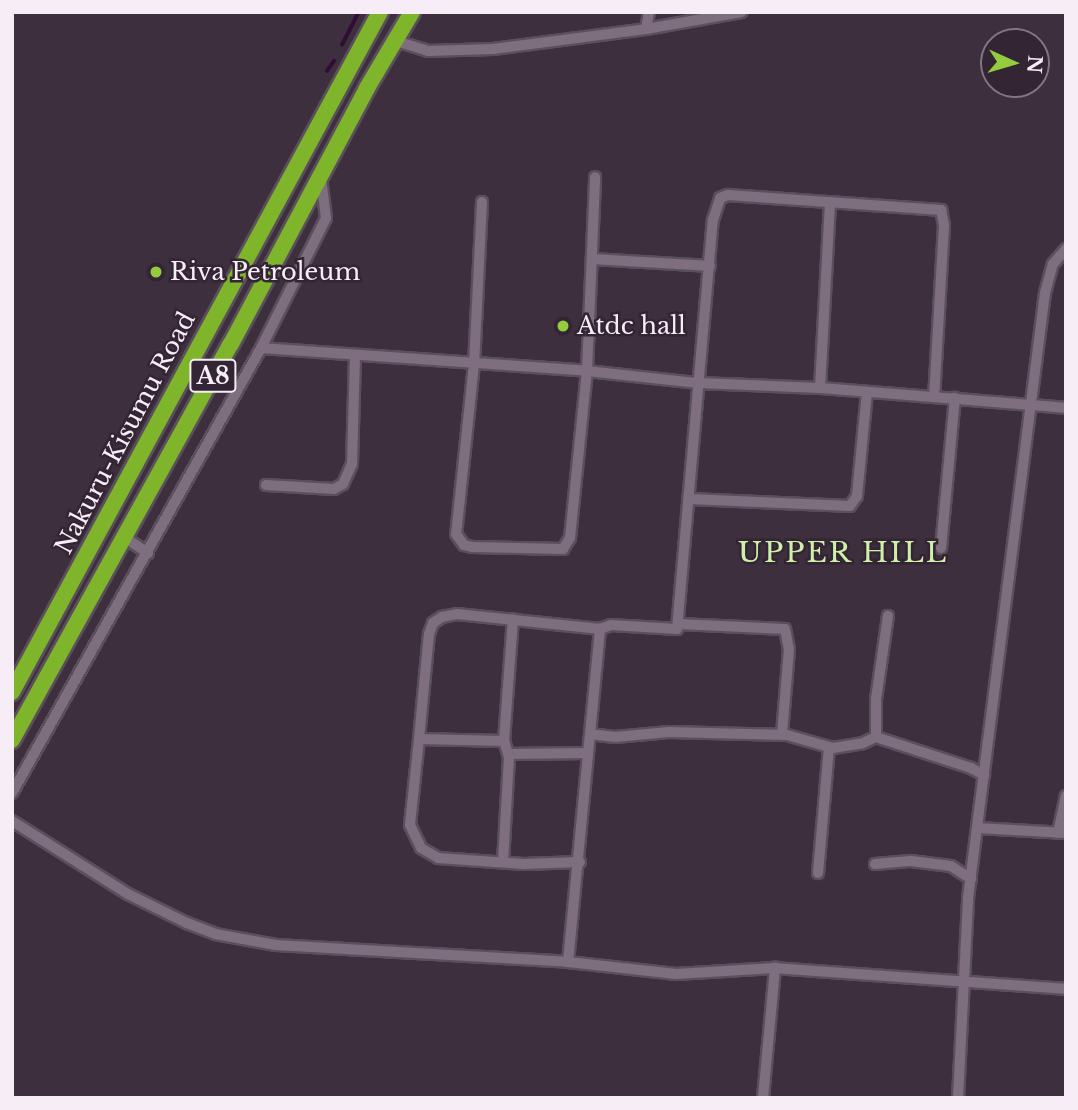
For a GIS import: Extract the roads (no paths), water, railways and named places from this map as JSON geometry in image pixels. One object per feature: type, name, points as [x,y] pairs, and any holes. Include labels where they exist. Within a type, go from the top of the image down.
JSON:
[{"type":"highway","name":"Nakuru-Kisumu Road","points":[[12,692],[380,12]]},
{"type":"highway","name":"Nakuru-Kisumu Road","points":[[12,740],[321,178],[367,88],[412,12]]},
{"type":"street","points":[[646,29],[649,12]]},
{"type":"street","points":[[396,41],[428,51],[453,52],[646,29],[741,12]]},
{"type":"street","points":[[482,202],[474,364],[457,534],[464,545],[553,551],[567,545],[587,371],[595,177]]},
{"type":"street","points":[[12,793],[261,348],[326,218],[321,178]]},
{"type":"street","points":[[679,624],[714,215],[720,198],[727,195],[938,208],[942,212],[934,396]]},
{"type":"street","points":[[820,388],[830,202]]},
{"type":"street","points":[[958,1098],[962,980],[971,879],[1045,293],[1053,264],[1066,249]]},
{"type":"street","points":[[593,259],[710,266]]},
{"type":"street","points":[[261,348],[587,371],[698,383],[820,388],[1066,408]]},
{"type":"street","points":[[266,485],[334,489],[343,484],[352,464],[355,356]]},
{"type":"street","points":[[690,499],[850,506],[857,496],[867,392]]},
{"type":"street","points":[[941,548],[955,398]]},
{"type":"street","points":[[124,537],[148,554]]},
{"type":"street","points":[[580,862],[503,862],[438,858],[421,848],[410,825],[429,634],[433,623],[451,614],[600,629],[611,625],[672,630],[679,624],[785,629],[789,649],[782,735]]},
{"type":"street","points":[[876,737],[876,699],[888,616]]},
{"type":"street","points":[[503,862],[508,754],[504,741],[513,619]]},
{"type":"street","points":[[568,962],[580,862],[600,629]]},
{"type":"street","points":[[590,734],[615,737],[669,732],[800,736],[829,748],[863,743],[876,737],[971,768],[984,775]]},
{"type":"street","points":[[419,739],[504,741]]},
{"type":"street","points":[[818,873],[829,748]]},
{"type":"street","points":[[508,754],[588,753]]},
{"type":"street","points":[[977,828],[1062,833],[1065,801]]},
{"type":"street","points":[[12,821],[128,894],[215,934],[276,945],[568,962],[676,974],[775,968],[1066,989]]},
{"type":"street","points":[[875,864],[911,861],[951,866],[971,879]]},
{"type":"street","points":[[763,1098],[775,968]]},
{"type":"waterway","points":[[342,45],[359,12]]},
{"type":"waterway","points":[[327,71],[334,61]]},
{"type":"place","name":"Riva Petroleum","points":[[156,272]]},
{"type":"place","name":"Atdc hall","points":[[563,326]]},
{"type":"district","name":"UPPER HILL","points":[[843,553]]}]
